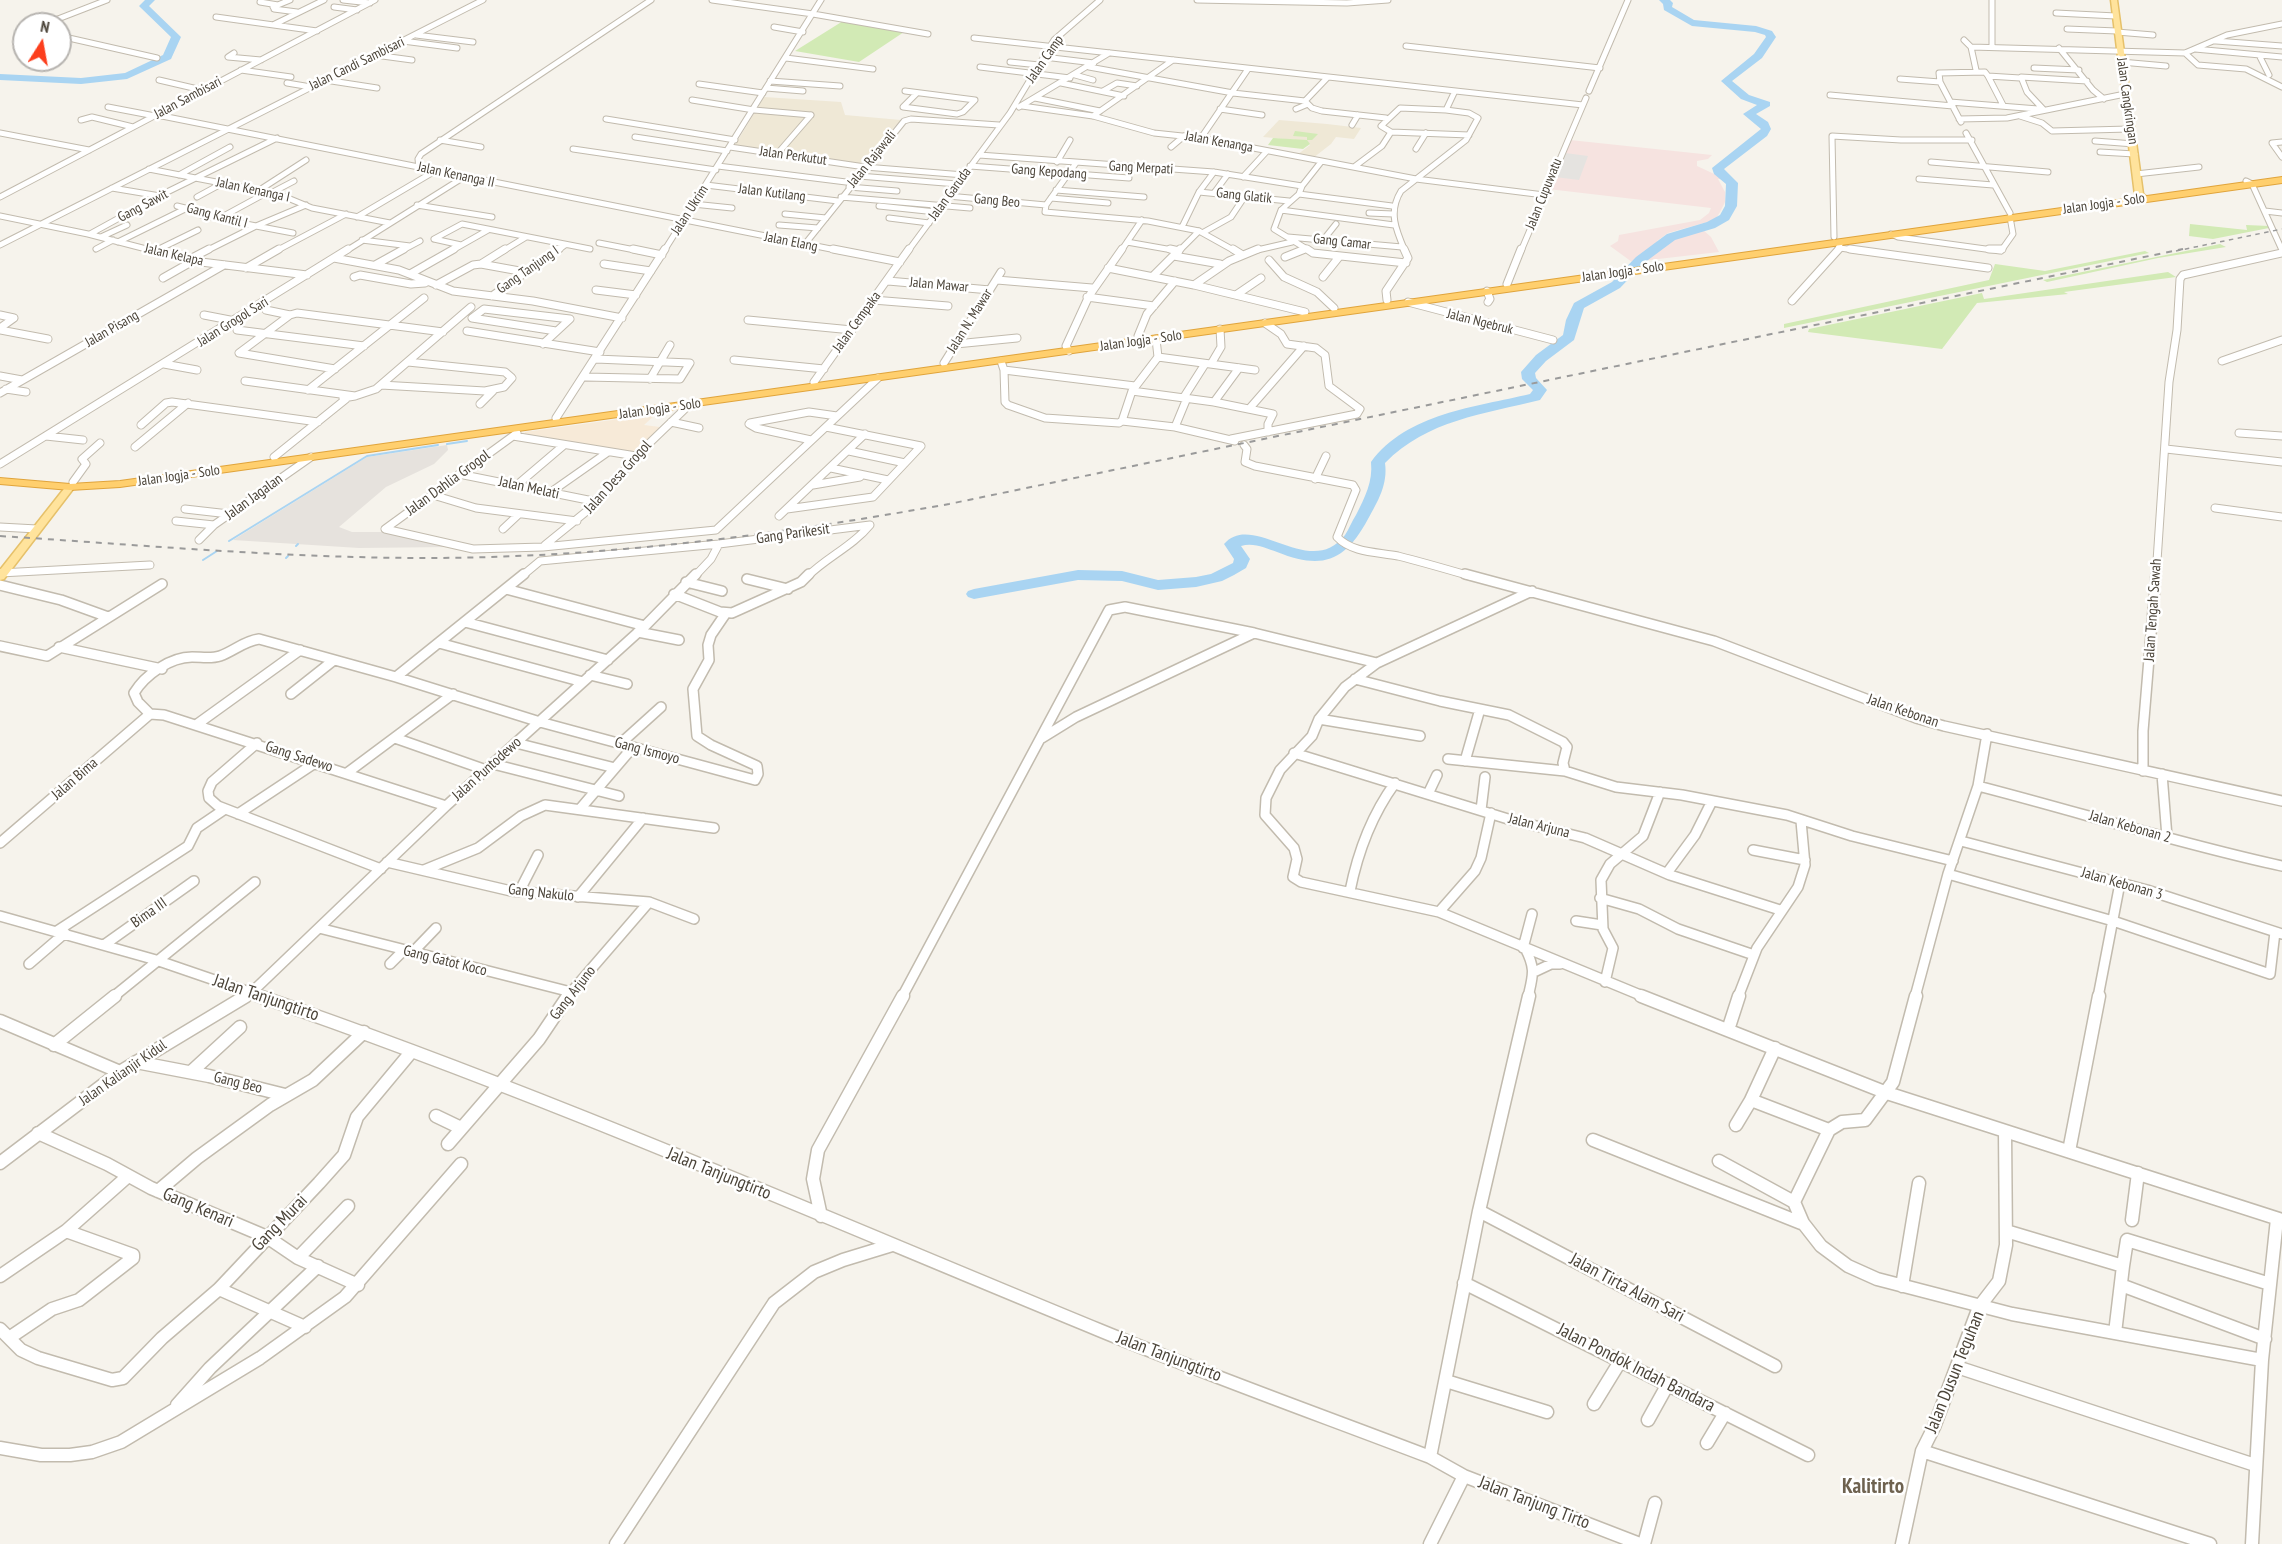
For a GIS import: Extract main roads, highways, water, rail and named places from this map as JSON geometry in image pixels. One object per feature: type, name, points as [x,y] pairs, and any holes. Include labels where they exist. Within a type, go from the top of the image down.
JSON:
[{"type":"highway","name":"Jalan Jogja - Solo","points":[[1837,242],[2010,215],[2282,178]]},
{"type":"highway","name":"Jalan Jogja - Solo","points":[[0,475],[72,485],[443,436],[515,432],[690,404],[878,378],[1002,366],[1068,349],[1138,336],[1388,300],[1486,291],[1805,243],[1837,242],[2010,215]]},
{"type":"highway","name":"Jalan Jogja - Solo","points":[[0,481],[72,485],[120,484],[311,457],[556,418],[944,363],[1156,339],[1408,302],[1507,284],[1620,271]]},
{"type":"main road","name":"Jalan Cangkringan","points":[[2114,0],[2129,129],[2134,144],[2136,174],[2142,197]]},
{"type":"main road","points":[[1,574],[72,485]]},
{"type":"waterway","points":[[0,77],[81,81],[127,76],[167,57],[176,37],[144,6],[150,0]]},
{"type":"waterway","points":[[974,594],[1078,575],[1122,576],[1158,585],[1196,582],[1216,578],[1240,565],[1242,559],[1232,544],[1245,540],[1258,541],[1302,555],[1317,557],[1333,553],[1354,533],[1375,491],[1379,477],[1378,462],[1393,447],[1411,434],[1430,425],[1471,412],[1535,397],[1540,390],[1529,379],[1528,372],[1541,358],[1569,337],[1572,320],[1579,306],[1616,285],[1640,260],[1671,237],[1711,225],[1725,217],[1731,206],[1732,183],[1718,172],[1718,168],[1763,134],[1766,129],[1764,124],[1748,114],[1766,104],[1745,97],[1726,81],[1758,56],[1771,37],[1769,33],[1756,29],[1692,23],[1667,8],[1668,3],[1664,0]]},
{"type":"waterway","points":[[447,444],[467,441]]},
{"type":"waterway","points":[[229,541],[367,456],[438,445]]},
{"type":"waterway","points":[[203,560],[217,551]]},
{"type":"railway","points":[[2176,251],[2282,229]]},
{"type":"railway","points":[[0,536],[266,553],[426,558],[558,554],[754,535],[949,504],[2183,249]]},
{"type":"district","name":"Kalitirto","points":[[1873,1487]]}]
